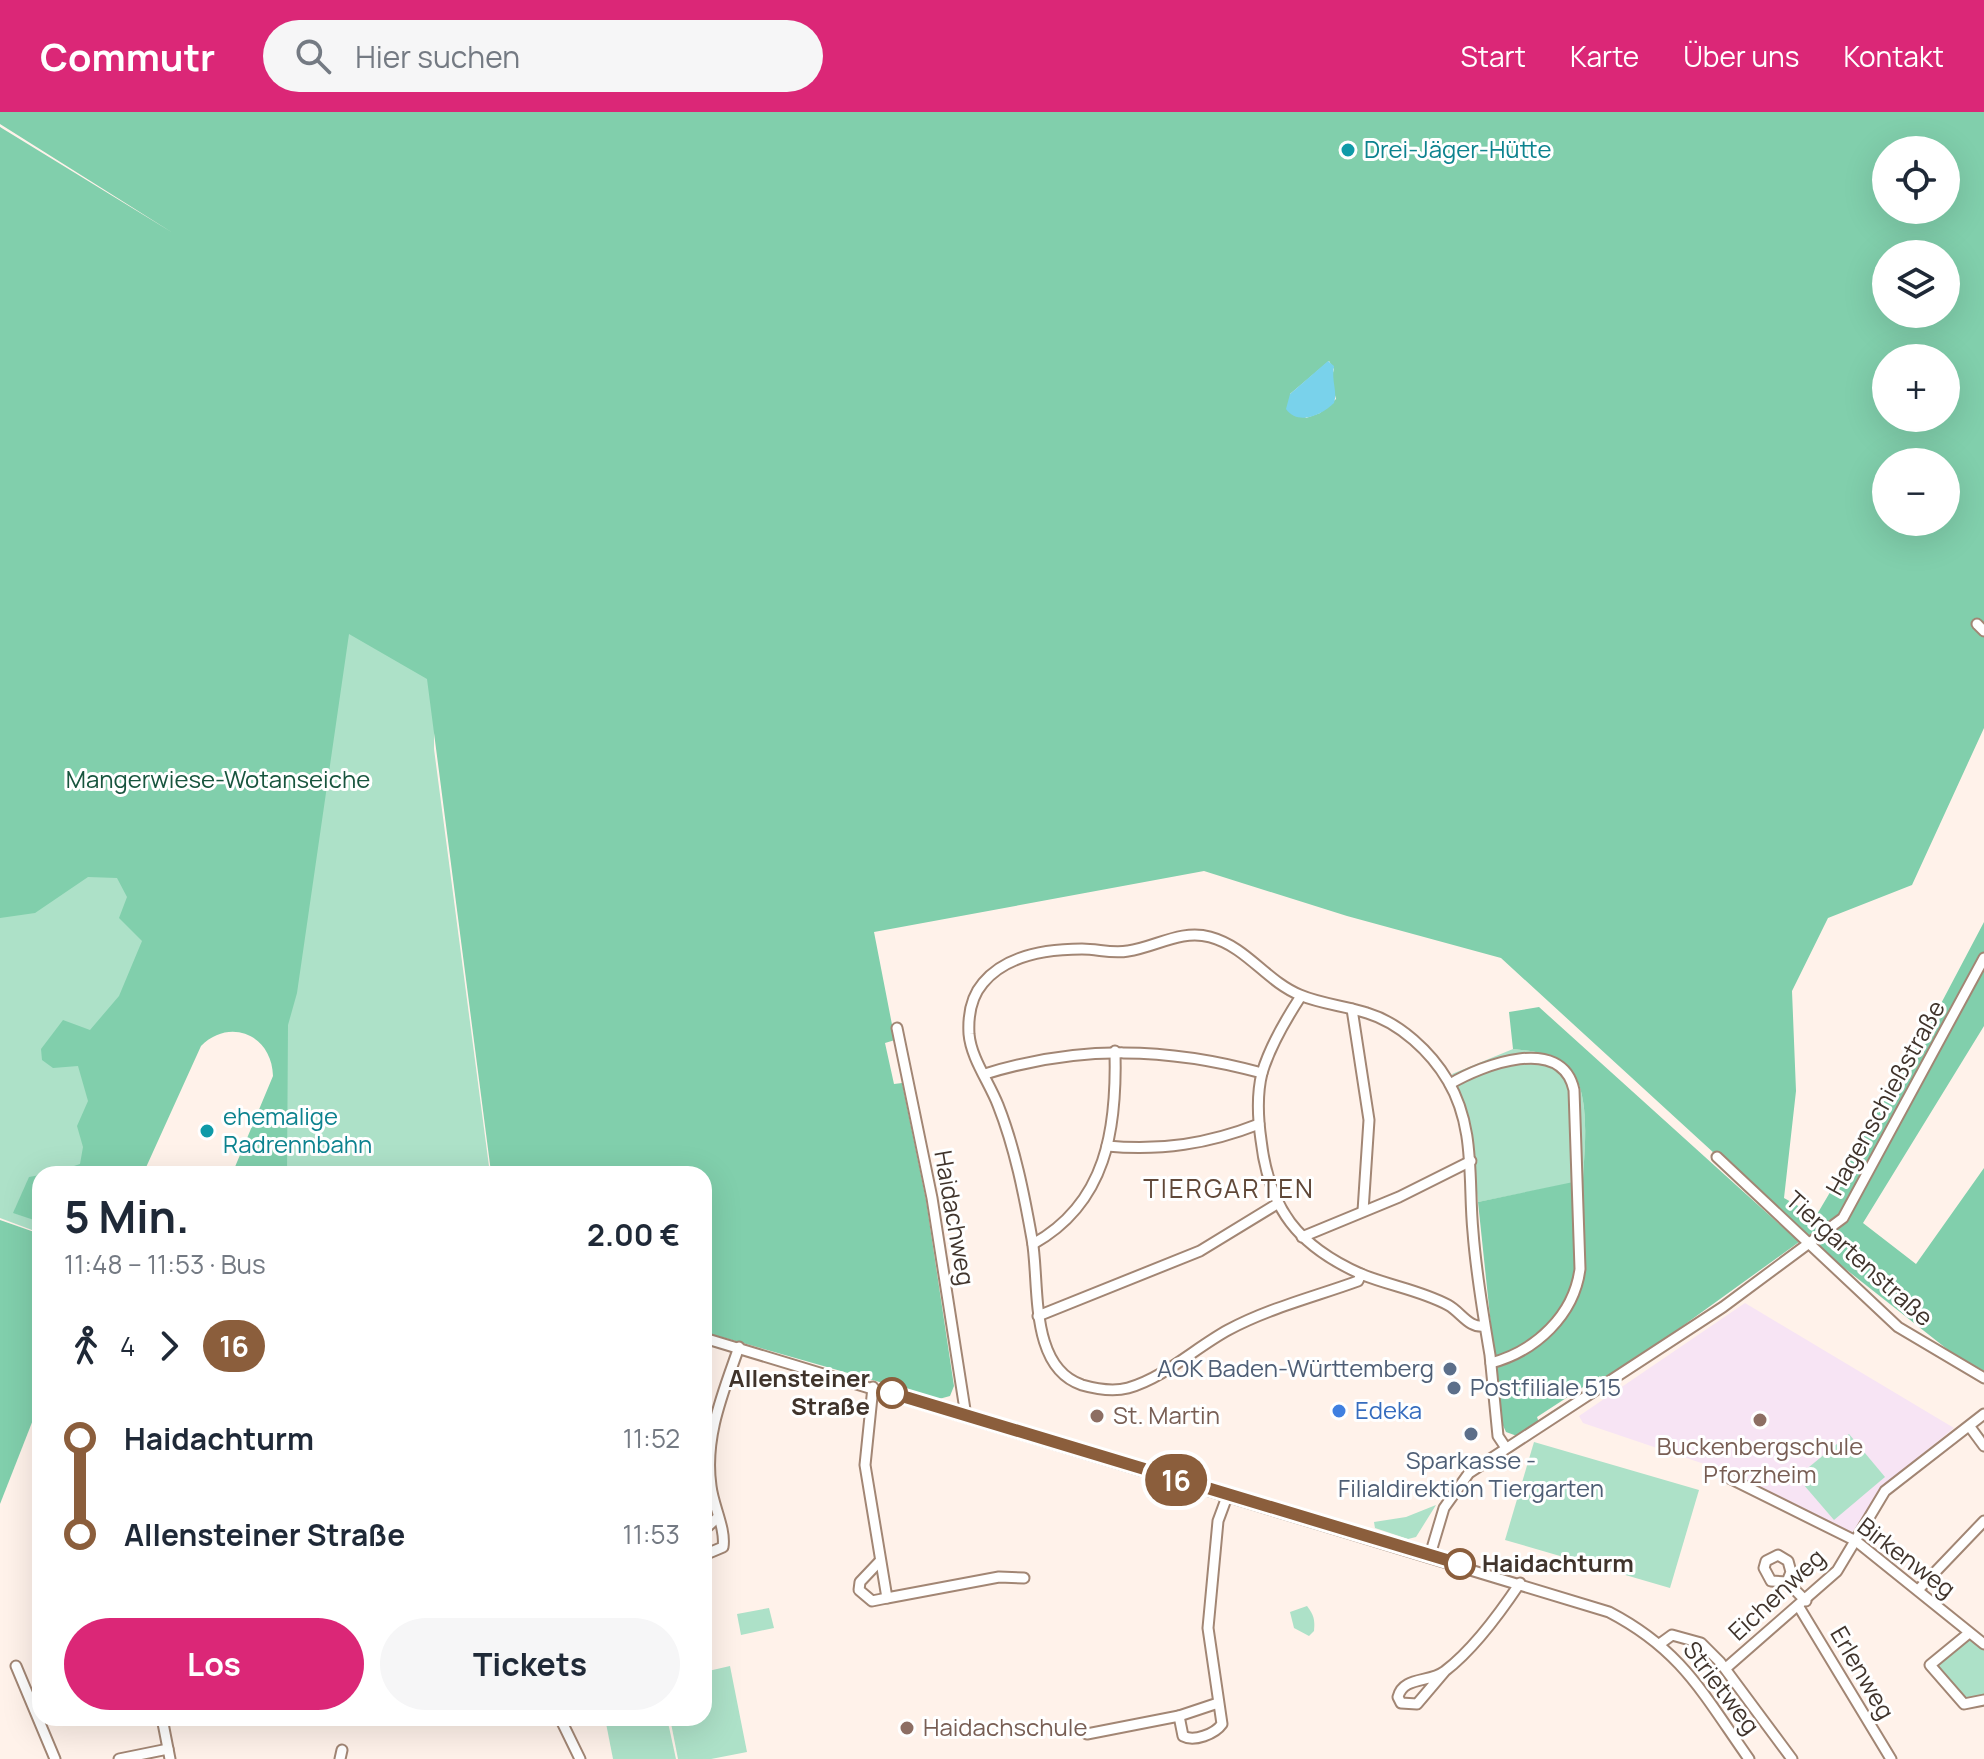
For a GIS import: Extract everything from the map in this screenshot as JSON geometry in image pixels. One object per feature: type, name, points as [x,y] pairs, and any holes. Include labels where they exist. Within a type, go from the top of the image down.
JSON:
[{"type":"street","points":[[1361,1274],[1358,1281],[1275,1309],[1228,1330],[1146,1381],[1124,1389],[1104,1389],[1073,1381],[1048,1351],[1038,1316],[1033,1244],[1010,1141],[985,1074],[971,1047],[969,1011],[974,997],[992,974],[1008,963],[1030,955],[1084,949],[1116,953],[1175,936],[1207,936],[1244,953],[1301,996],[1390,1023],[1414,1041],[1450,1084],[1471,1161],[1472,1226],[1498,1436],[1506,1448]]},
{"type":"street","name":"Hagenschießstraße","points":[[1430,1555],[1454,1490],[1469,1473],[1723,1307],[1843,1218],[1984,958]]},
{"type":"street","points":[[1301,996],[1262,1073],[1259,1124],[1264,1169],[1277,1204],[1302,1237],[1329,1258],[1361,1274],[1430,1296],[1451,1306],[1472,1325],[1485,1326]]},
{"type":"street","points":[[1352,1009],[1369,1120],[1363,1211]]},
{"type":"street","name":"Haidachweg","points":[[897,1028],[932,1198],[966,1416]]},
{"type":"street","points":[[985,1074],[1061,1055],[1115,1051],[1191,1056],[1262,1073]]},
{"type":"street","points":[[1033,1244],[1069,1219],[1089,1191],[1107,1146],[1115,1109],[1115,1051]]},
{"type":"street","points":[[1450,1084],[1490,1066],[1540,1058],[1556,1062],[1565,1070],[1574,1090],[1580,1269],[1577,1291],[1555,1326],[1491,1363]]},
{"type":"street","points":[[1107,1146],[1133,1149],[1198,1144],[1259,1124]]},
{"type":"street","name":"Tiergartenstraße","points":[[1717,1157],[1807,1245],[1898,1327],[1984,1378]]},
{"type":"street","points":[[1302,1237],[1471,1161]]},
{"type":"street","points":[[1038,1316],[1200,1251],[1277,1204]]},
{"type":"street","name":"Strietweg","points":[[712,1340],[1430,1555],[1609,1612],[1661,1643],[1689,1674],[1749,1759]]},
{"type":"street","points":[[712,1436],[716,1414],[739,1347]]},
{"type":"street","points":[[873,1387],[867,1411],[865,1465],[887,1598]]},
{"type":"street","name":"Eichenweg","points":[[1726,1668],[1837,1571],[1885,1491],[1984,1414]]},
{"type":"street","points":[[1970,1427],[1984,1446]]},
{"type":"street","points":[[712,1477],[723,1547],[712,1552]]},
{"type":"street","name":"Birkenweg","points":[[1729,1478],[1856,1541],[1984,1644]]},
{"type":"street","points":[[1179,1716],[1186,1738],[1212,1733],[1222,1724],[1208,1628],[1218,1521],[1228,1494]]},
{"type":"street","points":[[712,1523],[717,1518]]},
{"type":"street","points":[[1919,1589],[1984,1521]]},
{"type":"street","points":[[879,1562],[860,1582],[859,1590],[872,1601],[999,1577],[1024,1578]]},
{"type":"street","name":"Erlenweg","points":[[1787,1582],[1891,1759]]},
{"type":"street","points":[[1445,1671],[1405,1684],[1398,1697],[1401,1703],[1417,1704],[1494,1619],[1520,1583]]},
{"type":"street","points":[[1969,1633],[1930,1665],[1964,1704],[1984,1700]]},
{"type":"street","name":"Strietweg","points":[[1661,1643],[1672,1635],[1701,1643],[1726,1668],[1792,1759]]},
{"type":"street","points":[[16,1666],[32,1704]]},
{"type":"street","points":[[1087,1734],[1179,1716],[1218,1703]]},
{"type":"street","points":[[41,1726],[55,1759]]},
{"type":"street","points":[[119,1759],[169,1754],[164,1726]]},
{"type":"street","points":[[564,1726],[580,1759]]},
{"type":"shaded area","name":"Buckenbergschule Pforzheim","points":[[1745,1303],[1954,1428],[1882,1487],[1854,1534],[1725,1471],[1583,1423],[1579,1416]]},
{"type":"green space","points":[[0,112],[1984,112],[1984,728],[1912,885],[1828,918],[1792,991],[1796,1091],[1784,1198],[1816,1216],[1936,1013],[1984,922],[1984,1026],[1863,1223],[1916,1264],[1984,1168],[1984,1371],[1952,1353],[1810,1241],[1501,958],[1347,916],[1204,871],[874,932],[895,1040],[885,1043],[894,1084],[902,1083],[926,1200],[954,1386],[950,1396],[939,1399],[712,1334],[712,1166],[490,1166],[427,679],[349,634],[297,993],[288,1025],[287,1166],[235,1166],[273,1076],[265,1050],[248,1035],[236,1032],[212,1037],[201,1046],[147,1166],[74,1166],[80,1164],[83,1147],[77,1126],[88,1101],[78,1066],[53,1068],[42,1060],[41,1049],[63,1020],[90,1030],[119,996],[142,941],[119,918],[127,897],[117,878],[88,877],[35,913],[0,918],[0,127],[173,233],[0,124]],"holes":[[[1329,361],[1334,369],[1331,380],[1336,399],[1320,413],[1306,418],[1290,394]]]},
{"type":"green space","name":"Mangerwiese-Wotanseiche","points":[[0,127],[434,652],[434,749],[489,1166],[287,1166],[287,1067],[267,1031],[214,1018],[112,1166],[32,1166],[32,1230],[0,1218]]},
{"type":"green space","points":[[1539,1007],[1799,1242],[1605,1382],[1600,1376],[1537,1417],[1539,1423],[1517,1436],[1506,1432],[1501,1421],[1478,1202],[1583,1180],[1585,1151],[1583,1099],[1571,1070],[1549,1056],[1513,1049],[1509,1012]]},
{"type":"green space","points":[[1513,1049],[1556,1058],[1571,1070],[1578,1083],[1585,1116],[1583,1181],[1478,1202],[1470,1129],[1452,1074]]},
{"type":"green space","points":[[32,1176],[32,1219],[13,1213],[29,1177]]},
{"type":"green space","points":[[0,1220],[32,1231],[32,1422],[0,1504]]},
{"type":"green space","points":[[1849,1434],[1885,1477],[1834,1520],[1797,1477]]},
{"type":"green space","points":[[1534,1442],[1699,1490],[1670,1588],[1505,1540]]},
{"type":"green space","points":[[1436,1505],[1416,1537],[1408,1539],[1375,1528],[1374,1522],[1406,1517]]},
{"type":"green space","points":[[1307,1606],[1314,1624],[1314,1631],[1309,1636],[1294,1628],[1290,1612]]},
{"type":"green space","points":[[769,1608],[774,1628],[741,1635],[737,1614]]},
{"type":"green space","points":[[1969,1636],[1984,1649],[1984,1698],[1969,1704],[1931,1665]]},
{"type":"green space","points":[[730,1666],[747,1752],[711,1759],[678,1759],[672,1726],[712,1726],[712,1670]]},
{"type":"green space","points":[[607,1726],[669,1726],[676,1759],[613,1759]]},
{"type":"water","points":[[1328,361],[1334,366],[1334,403],[1310,417],[1291,414],[1286,409],[1290,394]]},
{"type":"bus line","name":"16","points":[[892,1393],[1460,1564]]},
{"type":"place","name":"Drei-Jäger-Hütte","points":[[1348,150]]},
{"type":"place","name":"ehemalige Radrennbahn","points":[[207,1131]]},
{"type":"place","name":"AOK Baden-Württemberg","points":[[1450,1369]]},
{"type":"place","name":"Postfiliale 515","points":[[1454,1388]]},
{"type":"place","name":"Allensteiner Straße","points":[[892,1393]]},
{"type":"place","name":"Edeka","points":[[1339,1411]]},
{"type":"place","name":"St. Martin","points":[[1097,1416]]},
{"type":"place","name":"Buckenbergschule Pforzheim","points":[[1760,1420]]},
{"type":"place","name":"Sparkasse - Filialdirektion Tiergarten","points":[[1471,1434]]},
{"type":"place","name":"Haidachturm","points":[[1460,1564]]},
{"type":"place","name":"Haidachschule","points":[[907,1728]]},
{"type":"district","name":"TIERGARTEN","points":[[1229,1189]]}]
